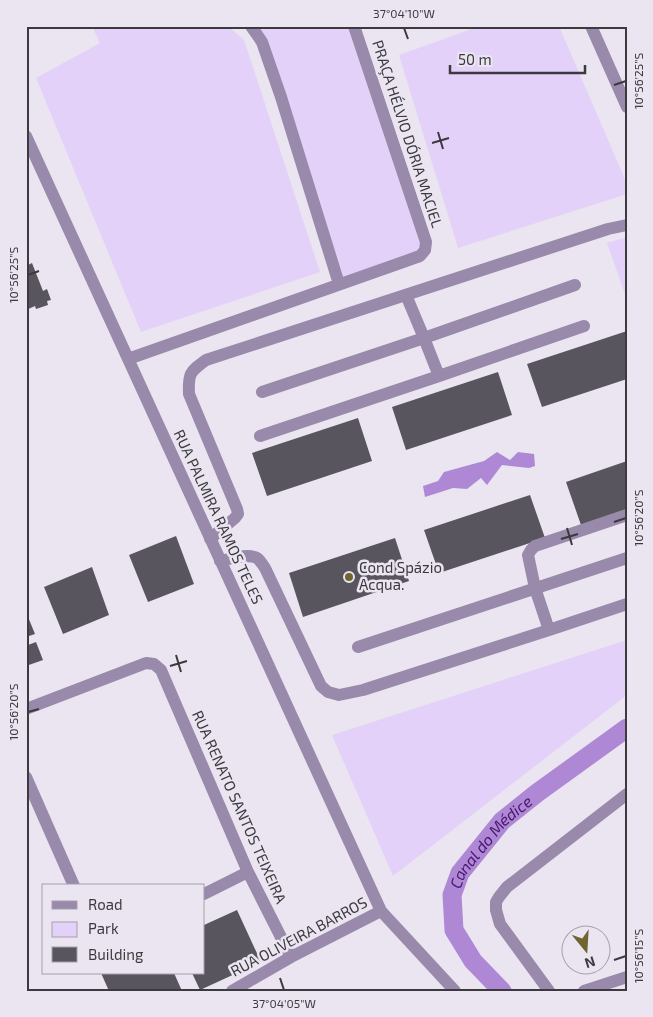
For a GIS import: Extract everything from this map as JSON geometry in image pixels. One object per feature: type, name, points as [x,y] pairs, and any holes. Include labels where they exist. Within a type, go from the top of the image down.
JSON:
[{"type":"street","points":[[251,26],[262,42],[339,284]]},
{"type":"street","name":"PRAÇA HÉLVIO DÓRIA MACIEL","points":[[128,359],[420,256],[425,250],[426,242],[354,26]]},
{"type":"street","points":[[591,26],[627,107]]},
{"type":"street","name":"RUA PALMIRA RAMOS TELES","points":[[26,136],[381,912],[455,991]]},
{"type":"street","points":[[210,539],[238,514],[189,394],[188,380],[194,369],[206,360],[608,229],[627,225]]},
{"type":"street","points":[[262,392],[575,286]]},
{"type":"street","points":[[406,295],[438,376]]},
{"type":"street","points":[[260,436],[584,326]]},
{"type":"street","points":[[549,630],[535,588],[528,555],[531,550],[535,546],[627,515]]},
{"type":"street","points":[[220,561],[251,556],[258,559],[265,568],[321,686],[328,692],[339,695],[363,690],[627,604]]},
{"type":"street","points":[[358,647],[627,558]]},
{"type":"street","name":"RUA RENATO SANTOS TEIXEIRA","points":[[26,709],[146,663],[154,664],[160,670],[248,872],[291,957]]},
{"type":"street","points":[[26,776],[73,884]]},
{"type":"street","points":[[549,991],[500,924],[496,902],[508,887],[627,794]]},
{"type":"street","name":"RUA RENATO SANTOS TEIXEIRA","points":[[205,894],[248,872]]},
{"type":"street","name":"RUA OLIVEIRA BARROS","points":[[232,991],[291,957],[381,912]]},
{"type":"street","points":[[584,991],[627,977]]},
{"type":"green space","points":[[92,26],[228,26],[244,40],[320,272],[141,332],[36,78],[100,43]]},
{"type":"green space","points":[[254,26],[349,26],[421,241],[416,253],[340,279],[265,36]]},
{"type":"green space","points":[[480,26],[559,26],[627,184],[627,194],[458,248],[399,55]]},
{"type":"green space","points":[[627,237],[627,300],[607,243]]},
{"type":"green space","points":[[627,640],[627,695],[393,876],[332,735]]},
{"type":"shaded area","points":[[497,452],[510,460],[518,452],[534,454],[535,466],[529,468],[502,465],[487,485],[481,478],[467,489],[453,488],[425,497],[423,486],[438,481],[444,472],[484,461]]},
{"type":"building","points":[[32,263],[43,291],[47,289],[51,300],[47,301],[48,305],[36,309],[35,306],[26,310],[26,266]]},
{"type":"building","points":[[627,331],[627,379],[542,407],[527,364]]},
{"type":"building","points":[[498,372],[512,415],[406,450],[392,407]]},
{"type":"building","points":[[358,418],[372,461],[267,496],[252,453]]},
{"type":"building","points":[[627,461],[627,509],[581,525],[566,482]]},
{"type":"building","points":[[530,495],[545,538],[439,573],[424,530]]},
{"type":"building","points":[[176,536],[194,584],[148,602],[129,555]]},
{"type":"building","name":"Cond Spázio Acqua.","points":[[395,538],[409,581],[303,617],[289,573]]},
{"type":"building","points":[[92,567],[109,615],[63,634],[44,587]]},
{"type":"building","points":[[26,612],[35,634],[26,637]]},
{"type":"building","points":[[26,640],[28,645],[36,642],[43,660],[26,666]]},
{"type":"building","points":[[237,910],[261,962],[200,990],[192,974],[205,974],[205,925]]},
{"type":"building","points":[[101,974],[174,974],[182,991],[109,991]]},
{"type":"waterway","name":"Canal do Médice","points":[[502,991],[473,961],[454,930],[452,895],[460,873],[502,821],[537,793],[627,728]]},
{"type":"place","name":"Cond Spázio Acqua.","points":[[349,577]]}]
